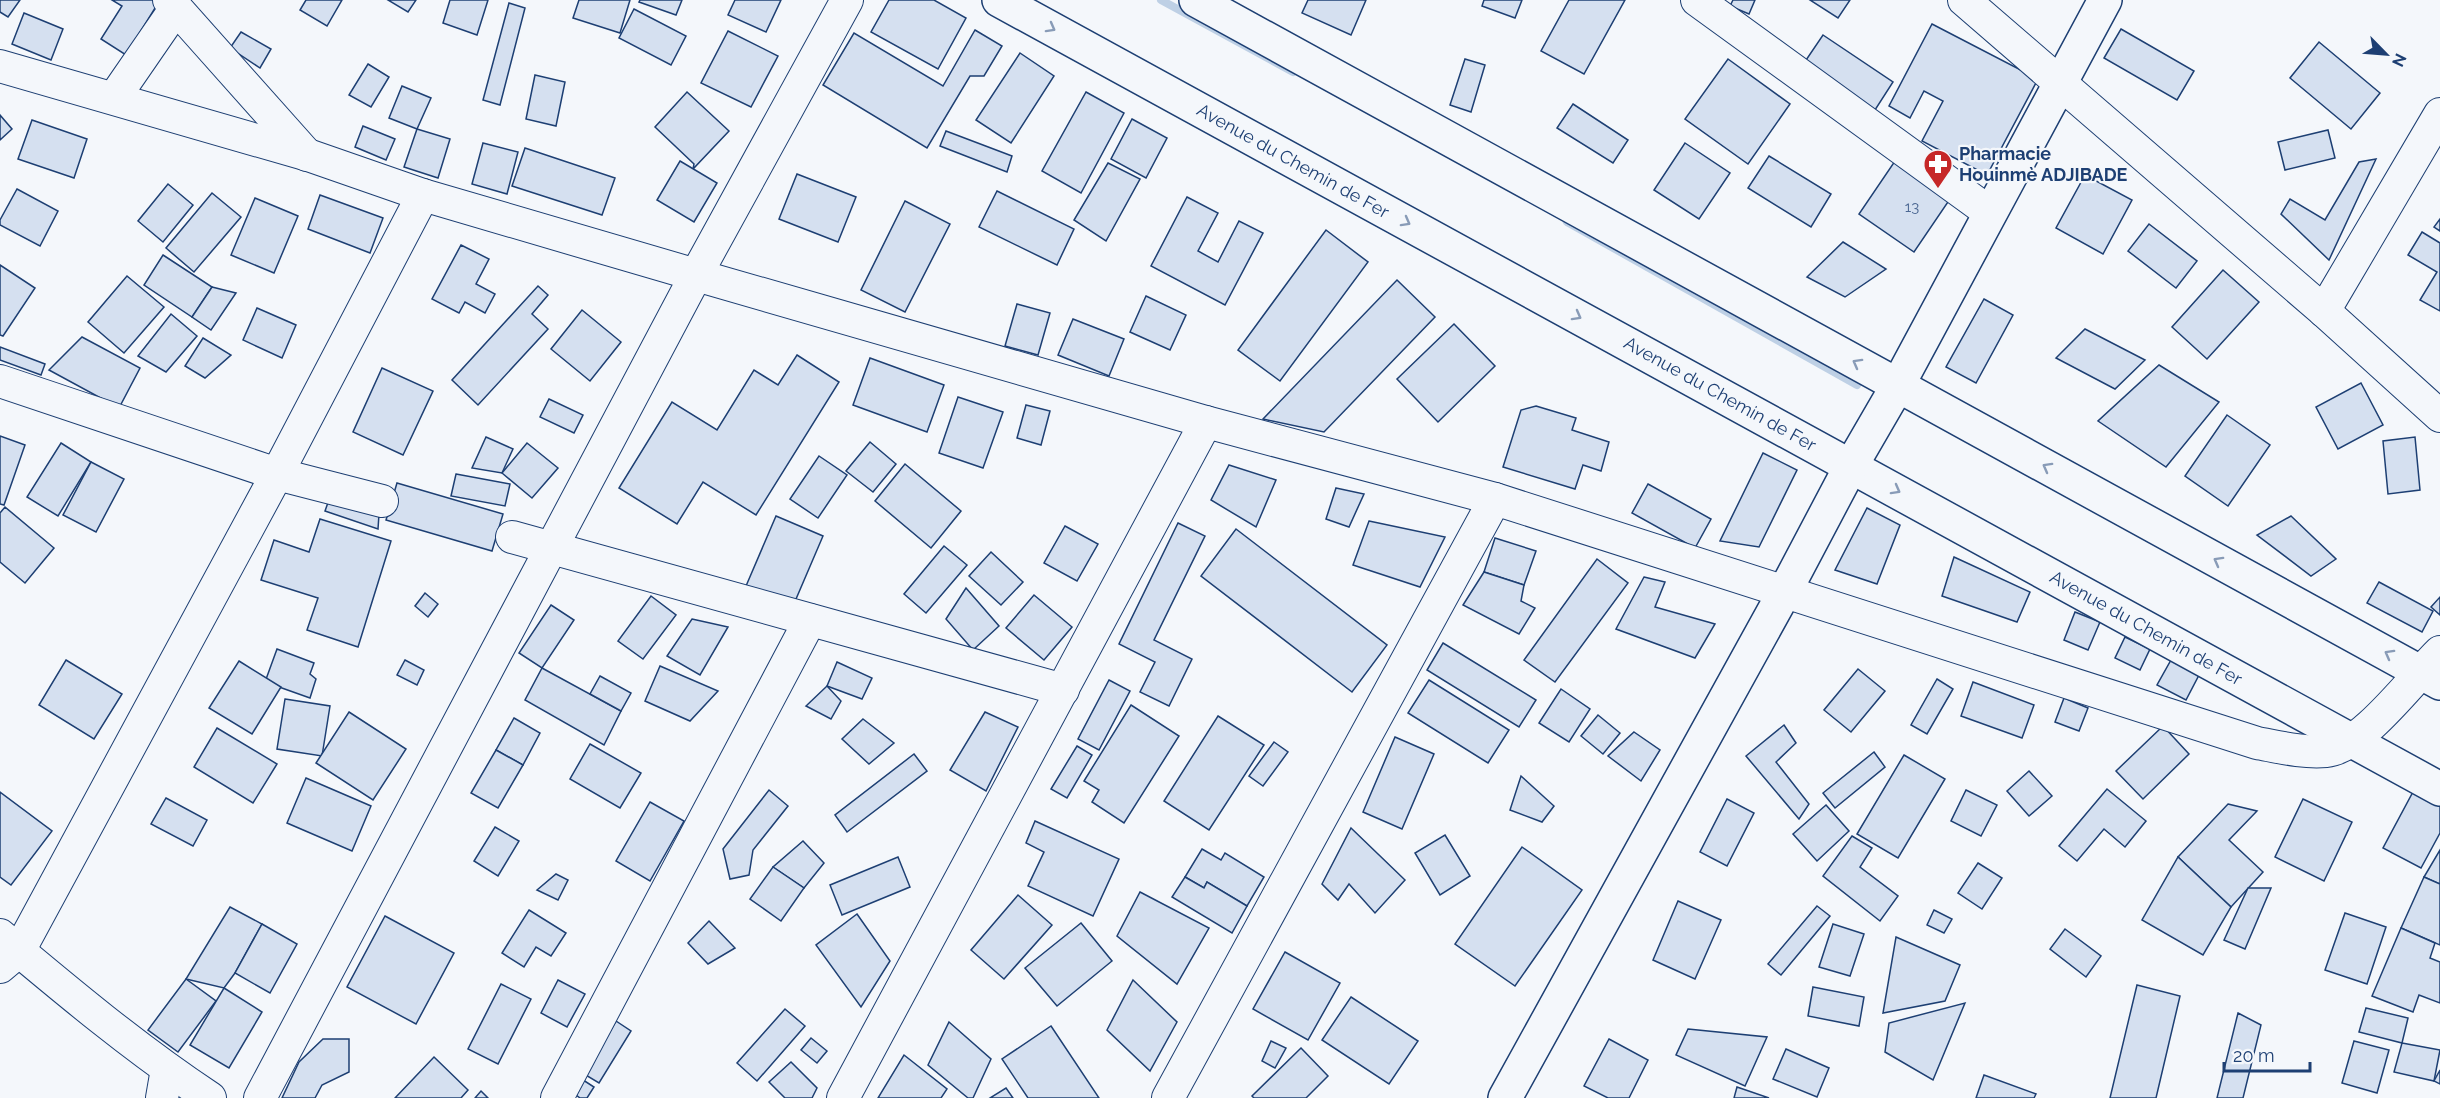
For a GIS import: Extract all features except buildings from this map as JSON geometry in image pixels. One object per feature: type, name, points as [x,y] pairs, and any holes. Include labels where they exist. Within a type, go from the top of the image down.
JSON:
[{"type":"main road","name":"Avenue du Chemin de Fer","points":[[999,0],[2440,789]]},
{"type":"main road","points":[[1196,0],[1898,385],[2433,669]]},
{"type":"main road","points":[[1505,1098],[1785,591],[1851,466],[1898,385],[2105,0]]},
{"type":"street","points":[[260,1098],[550,548],[847,0]]},
{"type":"street","points":[[1696,0],[1989,212]]},
{"type":"street","points":[[1964,0],[2324,311],[2440,416]]},
{"type":"street","points":[[114,98],[172,4],[308,155]]},
{"type":"street","points":[[0,66],[308,155],[423,195],[696,275],[1206,422],[1495,499],[2257,742],[2292,749],[2327,751],[2352,741],[2433,669]]},
{"type":"street","points":[[2324,311],[2440,114]]},
{"type":"street","points":[[210,1098],[164,1084],[6,951],[277,474],[423,195]]},
{"type":"street","points":[[0,381],[277,474],[382,501]]},
{"type":"street","points":[[843,1098],[1206,422]]},
{"type":"street","points":[[1168,1098],[1495,499]]},
{"type":"street","points":[[512,537],[1063,690]]},
{"type":"street","points":[[557,1098],[810,620]]},
{"type":"waterway","points":[[1161,0],[1293,72]]},
{"type":"waterway","points":[[1567,222],[1857,385]]},
{"type":"place","name":"Pharmacie Houinmè ADJIBADE","points":[[1938,190]]}]
